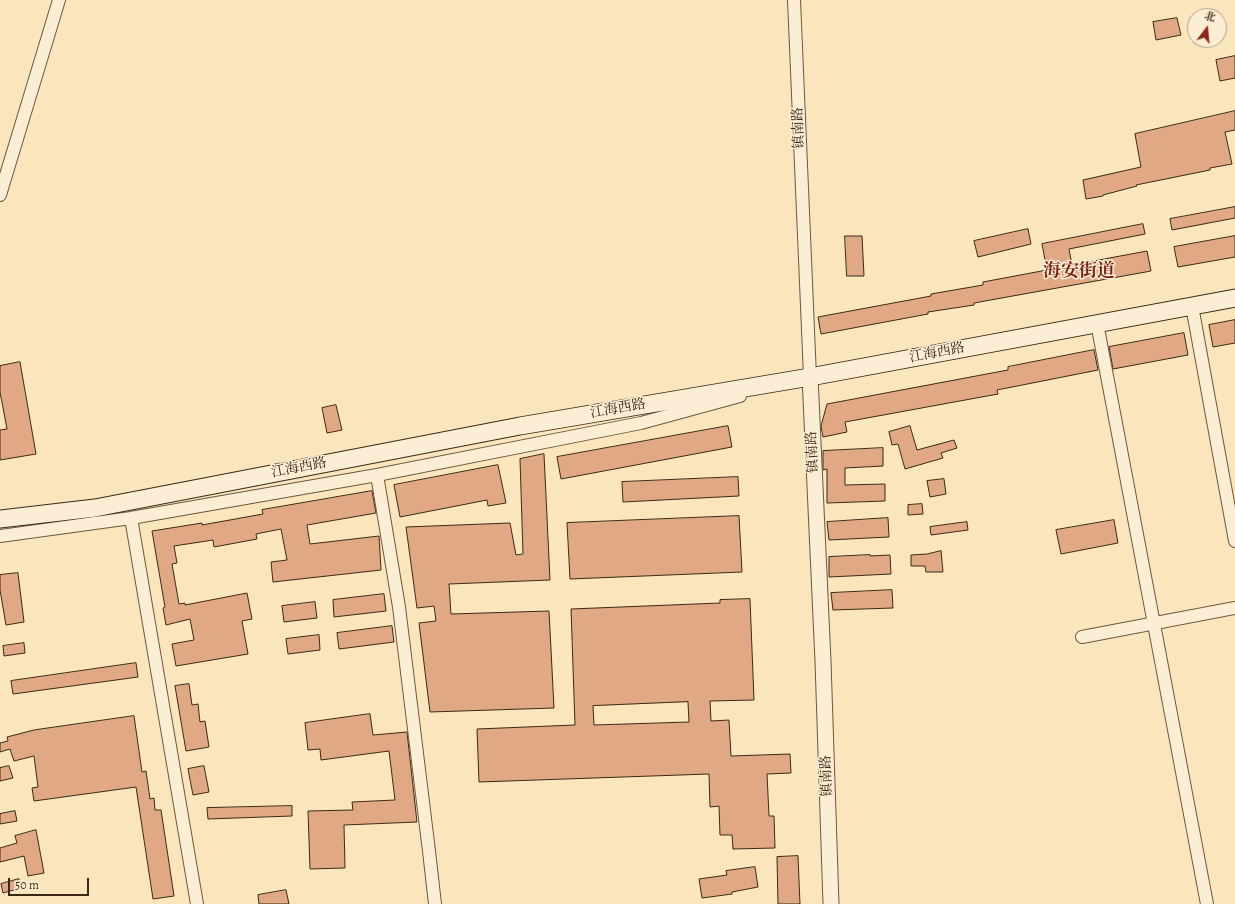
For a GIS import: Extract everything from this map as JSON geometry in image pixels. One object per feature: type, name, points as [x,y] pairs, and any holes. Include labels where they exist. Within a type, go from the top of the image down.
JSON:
[{"type":"main road","name":"江海西路","points":[[0,519],[95,508],[520,426],[810,377],[1235,298]]},
{"type":"street","points":[[0,195],[59,0]]},
{"type":"street","name":"镇南路","points":[[794,0],[823,653],[831,904]]},
{"type":"street","points":[[1192,306],[1235,541]]},
{"type":"street","points":[[1096,323],[1207,904]]},
{"type":"street","points":[[0,536],[131,518],[377,475],[641,423],[810,377]]},
{"type":"street","points":[[377,475],[399,607],[435,904]]},
{"type":"street","points":[[131,518],[197,904]]},
{"type":"street","points":[[1082,638],[1235,608]]},
{"type":"building","points":[[1177,18],[1181,35],[1156,40],[1153,22]]},
{"type":"building","points":[[1235,56],[1235,78],[1220,81],[1216,60]]},
{"type":"building","points":[[1235,111],[1235,130],[1225,132],[1232,164],[1136,185],[1137,186],[1103,196],[1086,199],[1083,180],[1141,167],[1135,134]]},
{"type":"building","points":[[1235,207],[1235,218],[1172,230],[1170,219]]},
{"type":"building","points":[[1143,224],[1145,234],[1069,249],[1072,265],[1147,251],[1151,271],[974,303],[974,305],[928,312],[928,314],[821,334],[818,317],[931,296],[931,294],[983,285],[983,282],[1047,270],[1042,244]]},
{"type":"building","points":[[1028,229],[1031,244],[978,257],[974,241]]},
{"type":"building","points":[[845,236],[862,236],[864,276],[847,276]]},
{"type":"building","points":[[1235,236],[1235,257],[1178,267],[1174,247]]},
{"type":"building","points":[[1235,320],[1235,343],[1213,347],[1209,325]]},
{"type":"building","points":[[1184,333],[1188,355],[1113,369],[1109,347]]},
{"type":"building","points":[[1094,350],[1098,370],[997,390],[998,394],[845,422],[847,432],[823,437],[821,426],[827,404],[1008,370],[1008,367]]},
{"type":"building","points":[[20,362],[36,454],[0,460],[0,430],[7,429],[0,392],[0,366]]},
{"type":"building","points":[[336,405],[342,430],[327,433],[322,408]]},
{"type":"building","points":[[728,426],[732,447],[561,479],[557,457]]},
{"type":"building","points":[[910,426],[917,450],[954,440],[957,448],[941,453],[943,458],[905,469],[898,444],[892,445],[889,432]]},
{"type":"building","points":[[883,448],[883,466],[845,468],[845,485],[885,484],[885,501],[827,503],[827,469],[823,470],[823,451]]},
{"type":"building","points":[[544,454],[550,580],[449,584],[451,614],[549,611],[554,708],[430,712],[419,623],[436,621],[434,606],[417,608],[406,527],[510,523],[516,555],[523,554],[520,459]]},
{"type":"building","points":[[498,465],[506,503],[488,506],[487,500],[400,517],[394,485]]},
{"type":"building","points":[[738,477],[739,496],[623,502],[622,482]]},
{"type":"building","points":[[944,479],[946,494],[930,497],[927,481]]},
{"type":"building","points":[[372,491],[376,513],[307,525],[310,544],[379,536],[381,570],[273,582],[271,562],[287,560],[281,529],[256,534],[257,539],[214,547],[213,540],[174,546],[177,563],[172,564],[179,604],[185,603],[185,605],[247,593],[252,619],[242,621],[248,654],[176,666],[172,644],[194,640],[190,619],[166,625],[163,608],[165,607],[152,531],[202,523],[202,525],[263,514],[262,510]]},
{"type":"building","points":[[922,504],[923,514],[908,515],[908,505]]},
{"type":"building","points":[[739,516],[742,572],[570,579],[567,523]]},
{"type":"building","points":[[888,518],[889,537],[829,540],[827,522]]},
{"type":"building","points":[[1114,520],[1118,543],[1061,554],[1056,530]]},
{"type":"building","points":[[967,522],[968,530],[931,535],[930,527]]},
{"type":"building","points":[[941,551],[943,572],[926,572],[925,566],[911,566],[911,555]]},
{"type":"building","points":[[890,555],[891,574],[829,577],[829,557]]},
{"type":"building","points":[[18,573],[24,622],[6,625],[0,590],[0,575]]},
{"type":"building","points":[[892,590],[893,608],[833,610],[831,593]]},
{"type":"building","points":[[384,594],[386,611],[334,617],[333,600]]},
{"type":"building","points":[[750,599],[754,700],[710,701],[711,721],[729,720],[731,756],[790,754],[791,773],[767,774],[769,816],[774,816],[775,848],[733,849],[732,835],[720,835],[719,806],[710,807],[709,774],[479,782],[477,729],[575,725],[571,609],[720,603],[720,600]],"holes":[[[688,702],[689,722],[594,725],[593,706]]]},
{"type":"building","points":[[315,602],[317,618],[284,622],[282,606]]},
{"type":"building","points":[[392,626],[394,642],[339,649],[337,633]]},
{"type":"building","points":[[319,635],[320,650],[288,654],[286,639]]},
{"type":"building","points":[[24,643],[25,653],[4,656],[3,646]]},
{"type":"building","points":[[136,663],[138,677],[13,694],[11,681]]},
{"type":"building","points":[[189,684],[192,705],[198,704],[200,722],[205,721],[209,747],[186,751],[175,686]]},
{"type":"building","points":[[370,714],[373,735],[407,732],[417,822],[344,825],[345,868],[310,869],[308,811],[353,810],[352,802],[395,800],[389,751],[321,760],[320,749],[308,750],[305,723]]},
{"type":"building","points":[[134,716],[142,772],[146,771],[150,799],[154,798],[155,810],[161,810],[174,896],[153,899],[136,787],[34,801],[32,788],[38,787],[34,756],[14,761],[10,749],[0,752],[0,743],[8,741],[7,737],[34,730]]},
{"type":"building","points":[[9,766],[13,778],[0,781],[0,768]]},
{"type":"building","points":[[204,766],[209,792],[193,795],[188,769]]},
{"type":"building","points":[[292,806],[292,816],[208,819],[207,808]]},
{"type":"building","points":[[15,811],[17,821],[0,824],[0,814]]},
{"type":"building","points":[[36,830],[44,873],[28,876],[24,856],[0,862],[0,848],[17,843],[15,836]]},
{"type":"building","points":[[798,856],[800,904],[778,904],[777,857]]},
{"type":"building","points":[[755,867],[758,887],[732,892],[732,894],[702,898],[699,879],[727,875],[726,871]]},
{"type":"building","points":[[19,879],[21,888],[3,893],[1,884]]},
{"type":"building","points":[[286,890],[289,904],[259,904],[258,895]]},
{"type":"district","name":"海安街道","points":[[1079,272]]}]
